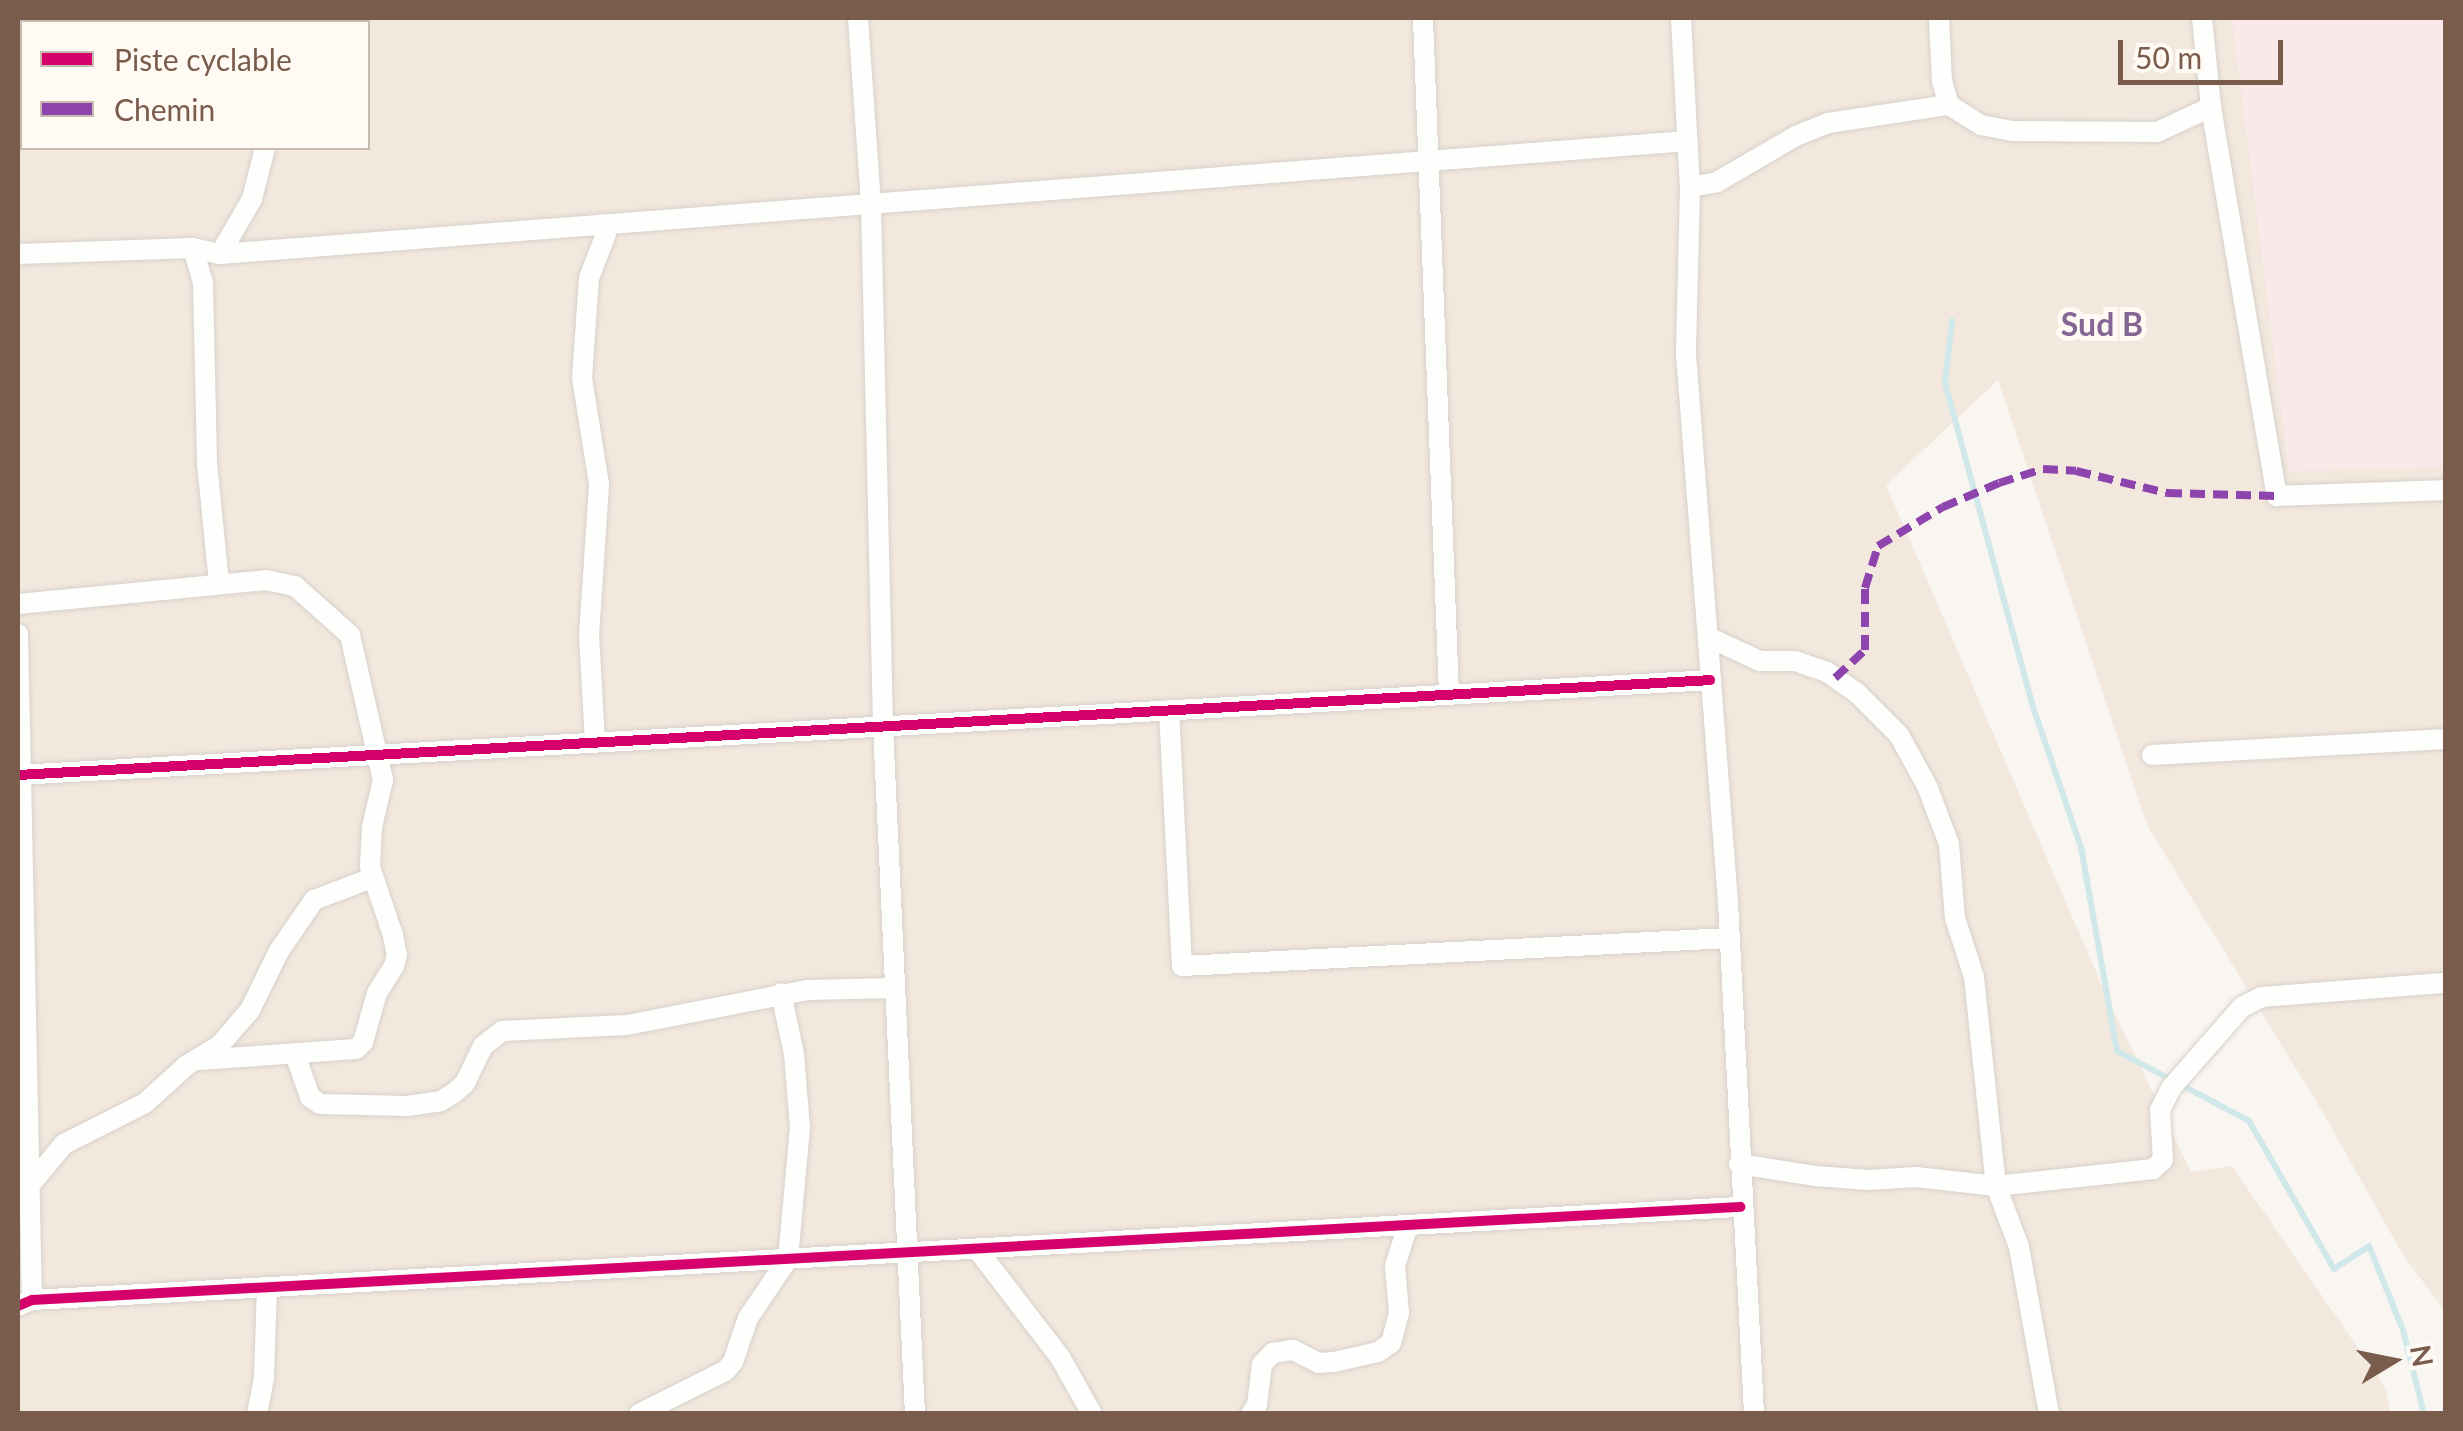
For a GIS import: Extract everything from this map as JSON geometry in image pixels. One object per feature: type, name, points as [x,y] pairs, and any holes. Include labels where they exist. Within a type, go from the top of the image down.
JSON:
[{"type":"street","points":[[858,18],[871,204],[883,726],[915,1414]]},
{"type":"street","points":[[1423,18],[1450,694]]},
{"type":"street","points":[[1681,18],[1690,187],[1686,354],[1729,938],[1740,1207],[1754,1414]]},
{"type":"street","points":[[1939,18],[1942,80],[1949,105]]},
{"type":"street","points":[[2202,18],[2211,107],[2277,496],[2446,490]]},
{"type":"street","points":[[1690,187],[1718,182],[1796,136],[1828,123],[1949,105],[1980,125],[2013,130],[2129,134],[2166,129],[2211,107]]},
{"type":"street","points":[[18,254],[192,248],[220,254],[1688,142]]},
{"type":"street","points":[[220,254],[252,199],[264,150]]},
{"type":"street","points":[[595,742],[589,636],[598,484],[582,378],[589,278],[606,234],[603,224]]},
{"type":"street","points":[[192,248],[203,284],[208,463],[219,583]]},
{"type":"street","points":[[18,604],[219,583],[284,582],[336,618],[350,636],[358,658],[383,789],[372,827],[372,878],[397,955],[377,993],[364,1042],[347,1051],[199,1060]]},
{"type":"street","points":[[18,634],[29,1186],[24,1303],[1740,1207]]},
{"type":"street","points":[[1708,636],[1760,661],[1796,660],[1826,672],[1857,692],[1886,721],[1916,763],[1949,844],[1955,918],[1974,977],[1996,1186],[2019,1247],[2049,1414]]},
{"type":"street","points":[[19,775],[1710,680]]},
{"type":"street","points":[[1169,710],[1182,966],[1729,938]]},
{"type":"street","points":[[2152,755],[2446,739]]},
{"type":"street","points":[[29,1186],[64,1144],[145,1102],[220,1046],[250,1010],[279,952],[314,900],[372,878]]},
{"type":"street","points":[[1739,1164],[1868,1180],[1916,1177],[1996,1186],[2161,1166],[2160,1110],[2171,1088],[2242,1007],[2262,997],[2446,983]]},
{"type":"street","points":[[295,1054],[310,1097],[320,1104],[407,1106],[441,1102],[454,1093],[466,1082],[483,1046],[502,1031],[627,1026],[780,993],[894,988]]},
{"type":"street","points":[[639,1414],[725,1371],[756,1305],[788,1259],[800,1128],[794,1054],[780,993]]},
{"type":"street","points":[[1251,1414],[1257,1405],[1262,1364],[1273,1353],[1292,1350],[1318,1363],[1334,1362],[1378,1352],[1391,1342],[1399,1313],[1395,1266],[1408,1225]]},
{"type":"street","points":[[978,1248],[1060,1357],[1092,1414]]},
{"type":"street","points":[[257,1414],[264,1377],[267,1287]]},
{"type":"shaded area","points":[[18,18],[2445,18],[2445,1311],[2403,1255],[2322,1111],[2147,825],[1998,380],[1886,485],[2109,1002],[2191,1172],[2232,1166],[2385,1387],[2391,1413],[18,1413]]},
{"type":"shaded area","points":[[2232,18],[2445,18],[2445,467],[2289,471]]},
{"type":"waterway","points":[[1952,321],[1945,383],[2032,704],[2081,847],[2117,1051],[2249,1121],[2334,1269],[2369,1246],[2403,1330],[2424,1414]]},
{"type":"marked path","points":[[1835,678],[1865,650],[1865,588],[1878,546],[1943,507],[1999,483],[2043,469],[2076,471],[2167,493],[2277,496]]},
{"type":"cycle path","points":[[18,775],[1710,680]]},
{"type":"cycle path","points":[[18,1306],[32,1300],[1740,1207]]},
{"type":"district","name":"Sud B","points":[[2102,324]]}]
